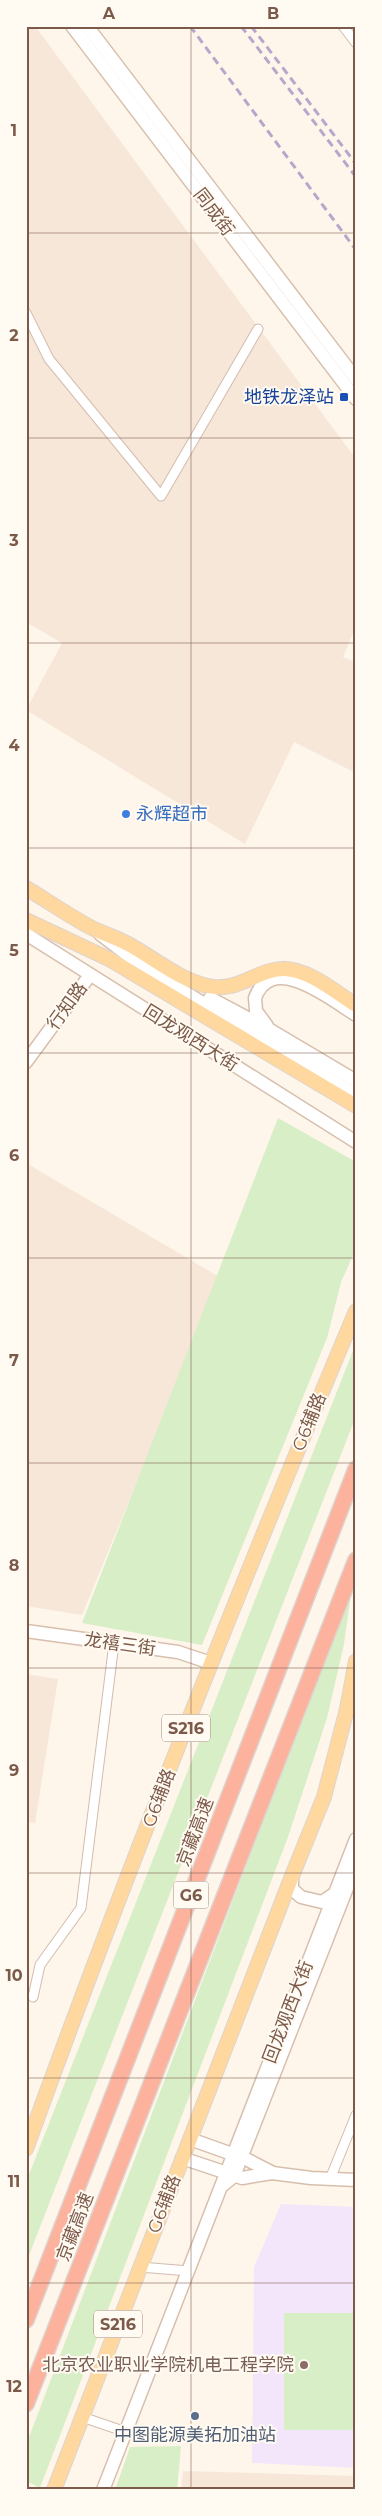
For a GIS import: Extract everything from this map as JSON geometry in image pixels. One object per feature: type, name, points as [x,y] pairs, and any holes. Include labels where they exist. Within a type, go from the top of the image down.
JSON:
[{"type":"highway","name":"京藏高速","points":[[26,2320],[356,1469]]},
{"type":"highway","name":"京藏高速","points":[[26,2404],[356,1560]]},
{"type":"main road","name":"同成街","points":[[72,26],[356,398]]},
{"type":"main road","name":"同成街","points":[[87,26],[356,379]]},
{"type":"main road","name":"回龙观西大街","points":[[26,888],[83,922],[146,969],[356,1094]]},
{"type":"main road","name":"回龙观西大街","points":[[26,920],[103,956],[356,1106]]},
{"type":"main road","points":[[83,922],[128,944],[186,978],[205,986],[216,988],[232,986],[274,970],[286,969],[307,975],[356,1005]]},
{"type":"main road","name":"回龙观西大街","points":[[26,934],[356,1142]]},
{"type":"main road","name":"回龙观西大街","points":[[100,935],[163,973],[270,1030],[356,1081]]},
{"type":"main road","name":"行知路","points":[[26,1062],[90,975]]},
{"type":"main road","points":[[270,1030],[256,1011],[255,998],[263,987],[280,978],[292,978],[304,983],[356,1015]]},
{"type":"main road","name":"G6辅路","points":[[26,2149],[75,2012],[211,1663],[356,1311]]},
{"type":"main road","name":"龙禧三街","points":[[26,1631],[186,1653],[211,1663]]},
{"type":"main road","name":"G6辅路","points":[[54,2490],[324,1797],[347,1709],[356,1661]]},
{"type":"main road","name":"回龙观西大街","points":[[237,2156],[356,1839]]},
{"type":"main road","name":"回龙观西大街","points":[[103,2490],[189,2271],[356,1865]]},
{"type":"main road","points":[[292,1876],[292,1889],[304,1898],[322,1902],[330,1898],[335,1891]]},
{"type":"main road","points":[[190,2138],[277,2174]]},
{"type":"main road","points":[[182,2158],[227,2178],[277,2174],[356,2180]]},
{"type":"street","points":[[343,26],[356,43]]},
{"type":"street","points":[[26,313],[49,359],[162,496],[258,329]]},
{"type":"street","points":[[33,1997],[40,1965],[81,1908],[114,1643]]},
{"type":"street","points":[[330,2179],[356,2115]]},
{"type":"street","points":[[140,2267],[189,2271]]},
{"type":"street","points":[[82,2417],[126,2432]]},
{"type":"shaded area","points":[[26,26],[35,26],[356,459],[356,626],[343,657],[356,662],[356,773],[294,742],[245,844],[26,710],[62,643],[26,622]]},
{"type":"shaded area","points":[[26,1163],[221,1278],[82,1615],[26,1606]]},
{"type":"shaded area","points":[[26,1674],[58,1679],[35,1823],[26,1822]]},
{"type":"shaded area","name":"北京农业职业学院机电工程学院","points":[[281,2204],[356,2207],[356,2468],[252,2463],[254,2267]]},
{"type":"shaded area","points":[[183,2471],[356,2476],[356,2490],[181,2490]]},
{"type":"green space","points":[[278,1118],[356,1162],[356,1249],[341,1282],[327,1338],[202,1645],[82,1623]]},
{"type":"green space","points":[[356,1343],[356,1416],[26,2263],[26,2182]]},
{"type":"green space","points":[[352,1587],[344,1644],[327,1718],[288,1837],[40,2488],[26,2481],[26,2445]]},
{"type":"green space","points":[[284,2313],[356,2313],[356,2430],[284,2430]]},
{"type":"green space","points":[[181,2446],[177,2490],[115,2490],[130,2447]]},
{"type":"railway","points":[[190,26],[356,250]]},
{"type":"railway","points":[[241,26],[356,177]]},
{"type":"railway","points":[[251,26],[356,164]]},
{"type":"place","name":"地铁龙泽站","points":[[344,397]]},
{"type":"place","name":"永辉超市","points":[[126,814]]},
{"type":"place","name":"北京农业职业学院机电工程学院","points":[[304,2365]]},
{"type":"place","name":"中图能源美拓加油站","points":[[195,2416]]}]
